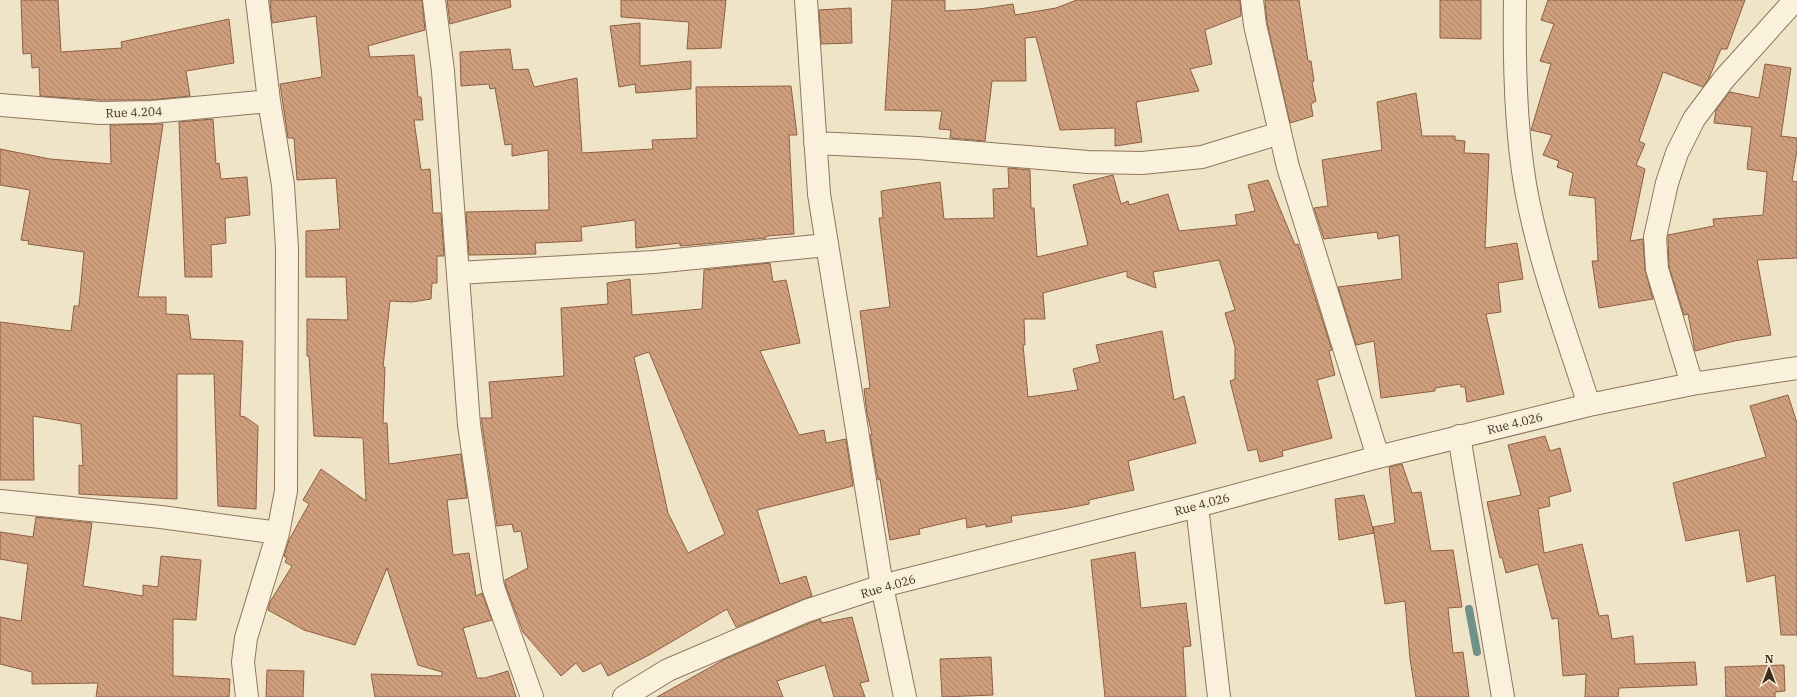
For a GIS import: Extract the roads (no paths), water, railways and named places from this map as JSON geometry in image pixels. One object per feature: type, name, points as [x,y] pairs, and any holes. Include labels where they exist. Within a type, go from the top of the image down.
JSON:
[{"type":"street","points":[[247,697],[243,662],[246,638],[278,533],[286,491],[287,248],[283,185],[269,101],[257,0]]},
{"type":"street","points":[[434,0],[443,71],[469,425],[493,587],[532,697]]},
{"type":"street","points":[[806,0],[819,194],[882,586],[905,697]]},
{"type":"street","points":[[1252,0],[1255,25],[1288,167],[1378,457]]},
{"type":"street","points":[[1516,0],[1515,42],[1518,116],[1525,184],[1541,253],[1590,405]]},
{"type":"street","points":[[1692,384],[1657,269],[1655,237],[1667,183],[1677,153],[1694,119],[1724,79],[1788,22],[1795,0]]},
{"type":"street","name":"Rue 4.204","points":[[0,105],[100,113],[152,112],[269,101]]},
{"type":"street","points":[[815,143],[918,148],[1088,162],[1142,163],[1202,157],[1280,133]]},
{"type":"street","points":[[458,273],[654,262],[827,245]]},
{"type":"street","name":"Rue 4.026","points":[[624,697],[668,670],[806,611],[882,586],[1197,506],[1459,436],[1590,405],[1692,384],[1797,368]]},
{"type":"street","points":[[1459,436],[1503,697]]},
{"type":"street","points":[[0,501],[161,517],[278,533]]},
{"type":"street","points":[[1197,506],[1219,697]]},
{"type":"waterway","points":[[1469,609],[1477,652]]}]
